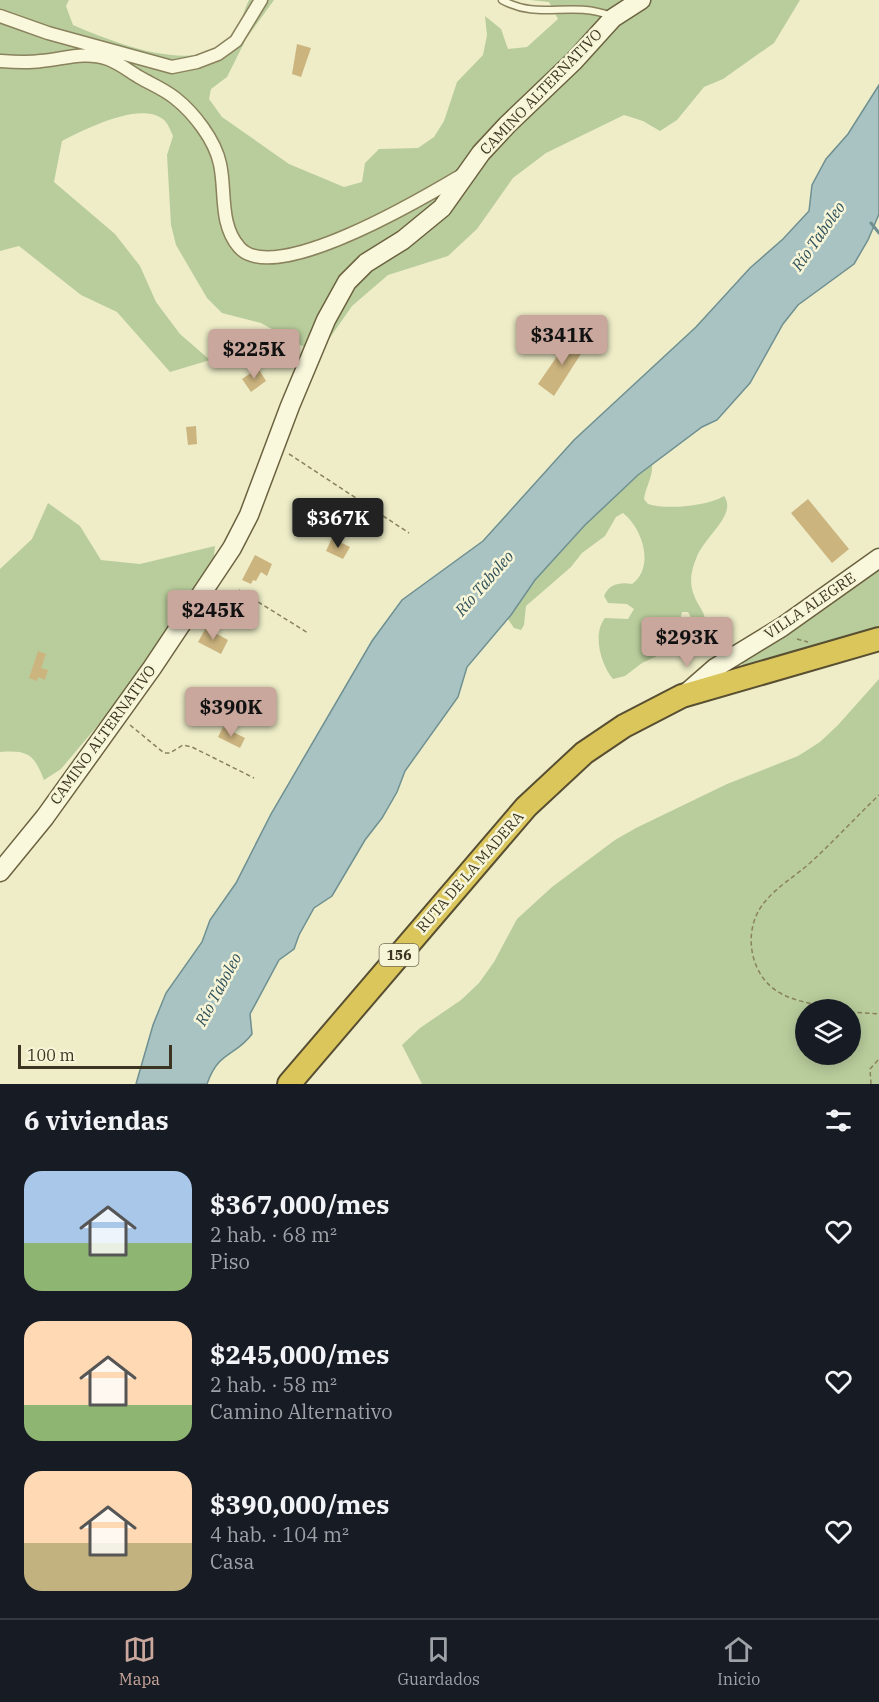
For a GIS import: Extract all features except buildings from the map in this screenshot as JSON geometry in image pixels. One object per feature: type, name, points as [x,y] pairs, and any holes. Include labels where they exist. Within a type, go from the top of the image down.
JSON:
[{"type":"highway","name":"156","points":[[682,696],[879,639]]},
{"type":"highway","name":"RUTA DE LA MADERA","points":[[289,1084],[544,788],[605,738],[643,715],[682,696]]},
{"type":"street","points":[[0,16],[48,33],[172,67],[197,62],[218,54],[236,41],[261,0]]},
{"type":"street","name":"CAMINO ALTERNATIVO","points":[[0,872],[31,836],[207,588],[232,548],[249,515],[326,320],[347,282],[366,263],[403,240],[442,208],[480,153],[574,61],[613,18],[640,0]]},
{"type":"street","points":[[0,62],[40,62],[83,55],[99,57],[116,62],[174,97],[196,120],[215,149],[220,164],[227,221],[239,247],[255,257],[286,255],[344,237],[398,212],[467,172]]},
{"type":"street","name":"VILLA ALEGRE","points":[[682,696],[716,668],[782,627],[879,558]]},
{"type":"lane","points":[[502,0],[524,8],[560,1]]},
{"type":"lane","points":[[579,2],[597,7],[613,18]]},
{"type":"path","points":[[275,446],[409,533]]},
{"type":"path","points":[[239,590],[308,633]]},
{"type":"path","points":[[118,714],[164,753],[170,753],[183,745],[188,746],[254,778]]},
{"type":"path","points":[[795,999],[771,986],[760,973],[753,954],[753,926],[759,910],[770,896],[810,863],[879,795]]},
{"type":"path","points":[[861,1013],[879,1014]]},
{"type":"path","points":[[871,1084],[870,1069],[879,1059]]},
{"type":"green space","points":[[0,0],[69,0],[66,6],[73,25],[151,52],[194,55],[213,51],[233,38],[249,0],[274,0],[246,39],[227,77],[211,89],[209,99],[222,117],[289,164],[344,187],[362,182],[365,163],[379,149],[418,148],[434,137],[444,121],[457,82],[483,55],[487,35],[485,16],[501,29],[508,49],[527,47],[558,19],[549,2],[530,0],[800,0],[774,43],[723,79],[704,87],[677,120],[660,131],[643,121],[624,115],[546,153],[513,178],[477,229],[448,256],[388,275],[352,306],[329,339],[313,352],[261,323],[222,313],[207,298],[176,245],[171,225],[167,155],[173,136],[164,120],[154,115],[141,113],[127,115],[98,124],[62,141],[54,182],[115,234],[140,266],[156,302],[180,334],[210,360],[170,372],[117,312],[81,295],[19,246],[0,251]]},
{"type":"green space","points":[[652,465],[644,499],[648,504],[665,507],[687,506],[724,496],[727,511],[700,551],[692,572],[692,590],[705,620],[703,629],[696,627],[688,612],[682,612],[675,645],[668,651],[642,663],[625,676],[613,679],[605,666],[600,649],[601,625],[605,618],[628,619],[634,609],[627,604],[608,603],[604,596],[615,585],[632,584],[639,577],[645,558],[641,538],[623,513],[616,517],[605,536],[582,553],[571,567],[526,606],[524,625],[521,630],[514,628],[508,619],[535,580],[585,525],[638,475]]},
{"type":"green space","points":[[48,503],[80,526],[101,560],[140,564],[215,546],[213,566],[130,687],[61,769],[44,780],[37,764],[29,756],[17,752],[0,752],[0,569],[32,539]]},
{"type":"green space","points":[[879,564],[879,631],[746,670],[742,664],[744,658]]},
{"type":"green space","points":[[879,679],[879,1084],[422,1084],[402,1045],[420,1028],[461,1000],[479,983],[494,962],[517,919],[552,887],[615,840],[636,828],[727,784],[798,756],[820,742]]},
{"type":"water","name":"Río Taboleo","points":[[879,85],[879,214],[854,264],[798,305],[783,324],[750,383],[717,420],[702,427],[638,475],[585,525],[535,580],[511,615],[467,667],[458,697],[405,771],[397,792],[382,818],[365,840],[332,896],[314,908],[294,949],[279,960],[250,1014],[252,1034],[246,1041],[222,1059],[207,1084],[136,1084],[153,1025],[166,993],[202,942],[210,920],[236,883],[271,814],[372,641],[402,600],[483,541],[574,440],[696,327],[750,268],[783,239],[809,211],[812,185],[826,159],[848,134]]},
{"type":"waterway","points":[[871,223],[879,233]]}]
